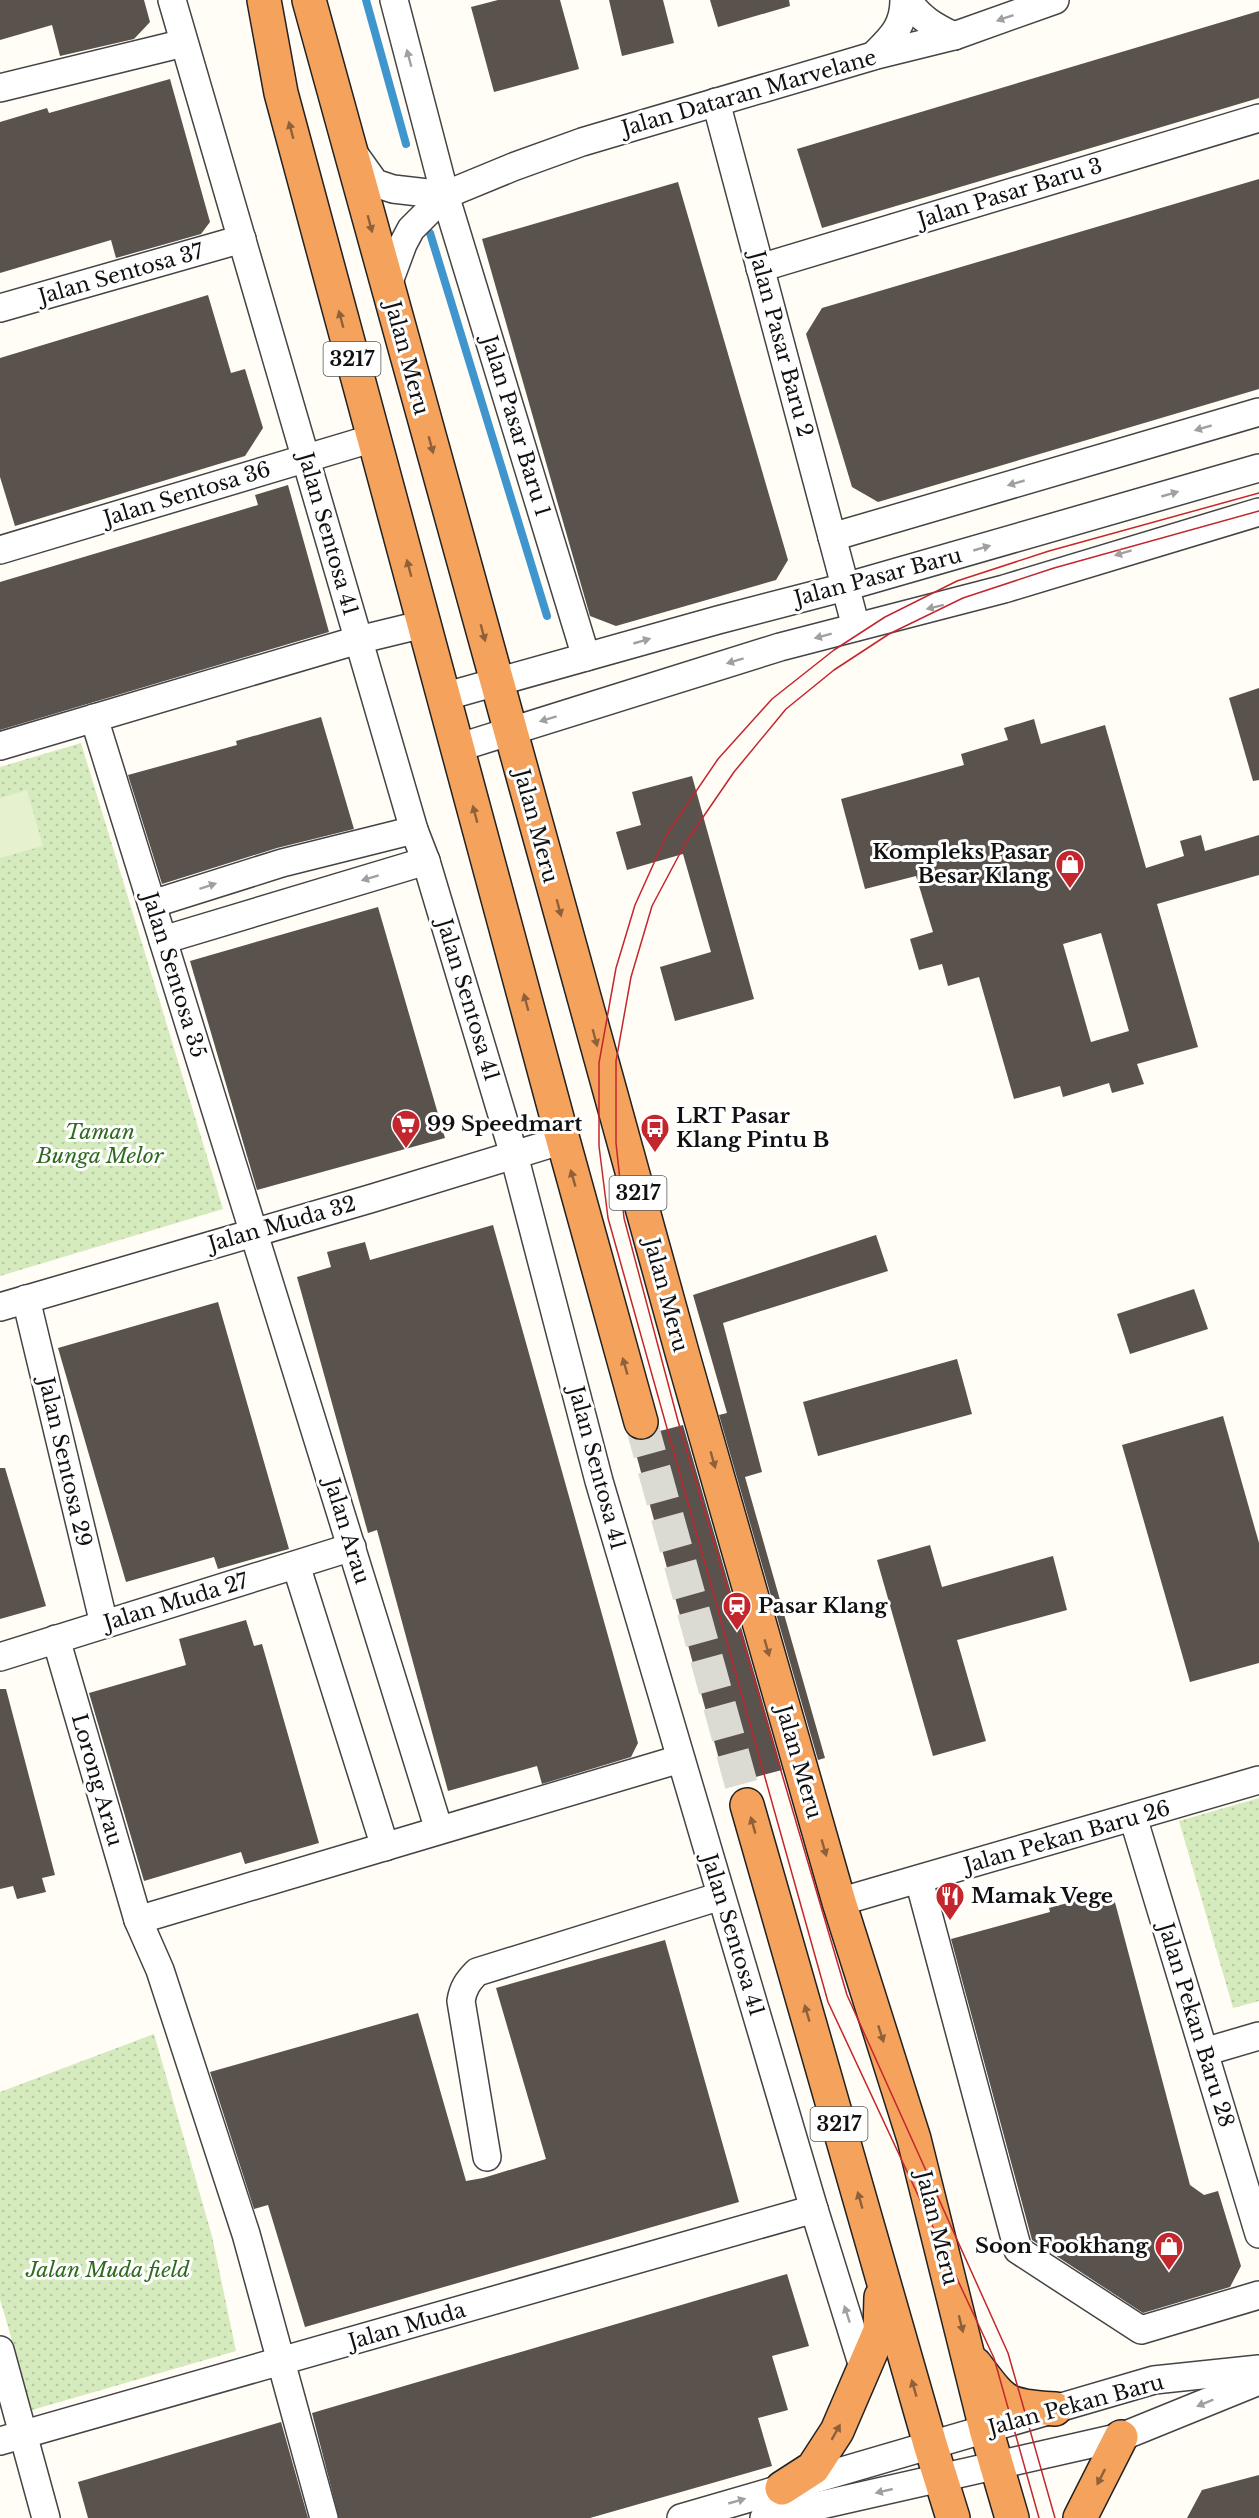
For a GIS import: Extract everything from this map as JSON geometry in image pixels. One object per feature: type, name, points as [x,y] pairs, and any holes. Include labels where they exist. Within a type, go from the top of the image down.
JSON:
[{"type":"highway","points":[[250,0],[280,93]]},
{"type":"highway","name":"3217","points":[[264,0],[280,93],[641,1422]]},
{"type":"highway","name":"Jalan Meru","points":[[309,0],[683,1356],[839,1902],[914,2139],[986,2429],[1012,2518]]},
{"type":"highway","points":[[324,0],[339,111]]},
{"type":"highway","name":"3217","points":[[747,1805],[953,2518]]},
{"type":"highway","points":[[782,2488],[813,2468],[837,2431],[880,2331],[881,2273]]},
{"type":"highway","points":[[969,2355],[999,2395],[1010,2403],[1018,2406],[1055,2409]]},
{"type":"highway","points":[[1080,2518],[1121,2437]]},
{"type":"street","name":"Jalan Sentosa 41","points":[[172,0],[414,830],[426,861],[514,1155],[599,1481],[680,1759],[864,2370]]},
{"type":"street","name":"Jalan Pasar Baru 1","points":[[394,0],[445,195],[586,657]]},
{"type":"street","points":[[905,0],[916,13],[954,36]]},
{"type":"street","points":[[873,56],[896,34],[905,0]]},
{"type":"street","name":"Jalan Dataran Marvelane","points":[[445,195],[582,142],[873,56],[954,36],[1055,0]]},
{"type":"street","points":[[0,88],[184,44]]},
{"type":"street","name":"Jalan Pasar Baru 2","points":[[716,102],[856,627]]},
{"type":"street","name":"Jalan Pasar Baru 3","points":[[760,268],[1259,118]]},
{"type":"street","points":[[349,147],[375,183],[393,189],[445,195]]},
{"type":"street","points":[[387,287],[403,244],[411,230],[445,195]]},
{"type":"street","name":"Jalan Sentosa 37","points":[[0,308],[242,239]]},
{"type":"street","points":[[832,537],[1259,412]]},
{"type":"street","name":"Jalan Sentosa 36","points":[[0,550],[374,438]]},
{"type":"street","name":"Jalan Pasar Baru","points":[[443,697],[845,587],[1259,468]]},
{"type":"street","points":[[457,748],[791,645],[1004,589],[1259,512]]},
{"type":"street","points":[[0,746],[358,640],[424,624]]},
{"type":"street","name":"Jalan Sentosa 35","points":[[94,718],[254,1232]]},
{"type":"street","points":[[152,904],[282,863],[414,830]]},
{"type":"street","points":[[163,940],[426,861]]},
{"type":"street","name":"Jalan Muda 32","points":[[0,1307],[563,1140]]},
{"type":"street","name":"Jalan Arau","points":[[254,1232],[439,1830]]},
{"type":"street","name":"Jalan Sentosa 29","points":[[26,1299],[104,1624]]},
{"type":"street","name":"Jalan Muda 27","points":[[0,1657],[351,1547]]},
{"type":"street","points":[[296,1564],[385,1846]]},
{"type":"street","name":"Lorong Arau","points":[[56,1640],[138,1920],[160,1970],[235,2201],[324,2518]]},
{"type":"street","points":[[138,1920],[680,1759]]},
{"type":"street","name":"Jalan Pekan Baru 26","points":[[839,1902],[1259,1780]]},
{"type":"street","name":"Jalan Pekan Baru 28","points":[[1133,1817],[1259,2234]]},
{"type":"street","points":[[919,1880],[1018,2250],[1141,2330],[1259,2295]]},
{"type":"street","points":[[487,2157],[461,2001],[463,1990],[469,1979],[477,1972],[721,1896]]},
{"type":"street","points":[[1204,2052],[1259,2036]]},
{"type":"street","name":"Jalan Muda","points":[[12,2437],[814,2210]]},
{"type":"street","points":[[0,2350],[12,2437],[46,2518]]},
{"type":"street","name":"Jalan Pekan Baru","points":[[681,2518],[1154,2380],[1259,2369]]},
{"type":"street","name":"Jalan Pekan Baru","points":[[764,2518],[1121,2437],[1259,2381]]},
{"type":"green space","name":"Taman Bunga Melor","points":[[81,743],[223,1209],[0,1276],[0,767]]},
{"type":"green space","points":[[27,790],[43,846],[0,858],[0,798]]},
{"type":"green space","points":[[1259,1798],[1259,2001],[1233,2008],[1179,1821]]},
{"type":"green space","name":"Jalan Muda field","points":[[154,2034],[212,2236],[236,2351],[32,2410],[0,2299],[0,2092]]},
{"type":"building","points":[[0,0],[144,0],[150,22],[134,39],[60,56],[52,25],[0,40]]},
{"type":"building","points":[[498,0],[560,0],[579,69],[494,92],[471,7]]},
{"type":"building","points":[[609,0],[663,0],[674,43],[622,56]]},
{"type":"building","points":[[710,0],[789,0],[790,6],[718,27]]},
{"type":"building","points":[[1259,11],[1259,98],[822,228],[797,149]]},
{"type":"building","points":[[170,79],[210,222],[201,234],[116,258],[111,240],[0,273],[0,122],[47,108],[49,113]]},
{"type":"building","points":[[1259,179],[1259,389],[878,502],[852,487],[806,334],[822,308]]},
{"type":"building","points":[[678,182],[788,560],[776,580],[616,626],[590,616],[482,239]]},
{"type":"building","points":[[208,295],[231,373],[245,369],[263,428],[245,456],[15,526],[0,477],[0,358]]},
{"type":"building","points":[[288,485],[329,632],[0,730],[0,582],[258,505],[255,495]]},
{"type":"building","points":[[1259,688],[1259,780],[1253,781],[1229,698]]},
{"type":"building","points":[[321,717],[354,829],[277,848],[162,884],[128,775],[237,745],[236,741]]},
{"type":"building","points":[[1034,719],[1041,744],[1105,725],[1146,868],[1184,856],[1180,841],[1201,835],[1205,851],[1259,835],[1259,875],[1157,904],[1198,1047],[1137,1064],[1144,1084],[1112,1093],[1109,1083],[1063,1097],[1060,1086],[1014,1099],[979,977],[948,986],[942,964],[919,970],[910,939],[933,932],[916,876],[865,889],[841,799],[964,765],[961,754],[1008,740],[1004,728]],"holes":[[[1101,933],[1129,1031],[1091,1042],[1063,944]]]},
{"type":"building","points":[[692,776],[754,999],[675,1021],[660,967],[711,952],[683,854],[627,870],[616,832],[641,825],[632,792]]},
{"type":"building","points":[[378,907],[445,1138],[257,1190],[190,961]]},
{"type":"building","points":[[493,1225],[638,1743],[631,1757],[542,1784],[537,1766],[448,1791],[377,1530],[368,1533],[297,1277],[331,1267],[327,1252],[365,1242],[370,1260]]},
{"type":"building","points":[[876,1235],[888,1271],[723,1323],[762,1472],[745,1477],[825,1758],[818,1760],[719,1415],[727,1413],[693,1295]]},
{"type":"building","points":[[1194,1289],[1208,1329],[1130,1354],[1117,1314]]},
{"type":"building","points":[[218,1302],[289,1549],[218,1569],[214,1557],[126,1582],[58,1348]]},
{"type":"building","points":[[957,1359],[972,1414],[818,1456],[803,1402]]},
{"type":"building","points":[[1223,1416],[1259,1543],[1259,1663],[1190,1682],[1122,1445]]},
{"type":"building","points":[[683,1425],[782,1770],[726,1785],[632,1439],[645,1440],[656,1432]]},
{"type":"building","points":[[0,1468],[5,1468],[46,1606],[0,1619]]},
{"type":"building","points":[[930,1545],[942,1587],[1053,1556],[1067,1610],[957,1640],[986,1741],[933,1756],[877,1560]]},
{"type":"building","points":[[246,1620],[254,1646],[262,1644],[319,1843],[245,1864],[241,1852],[144,1881],[89,1693],[186,1665],[179,1639]]},
{"type":"building","points":[[0,1689],[6,1689],[55,1875],[42,1878],[46,1892],[17,1899],[13,1886],[0,1889]]},
{"type":"building","points":[[1112,1891],[1190,2185],[1204,2195],[1218,2191],[1241,2266],[1230,2287],[1143,2313],[1032,2240],[951,1939],[1050,1912],[1049,1908]]},
{"type":"building","points":[[665,1940],[739,2202],[305,2327],[268,2205],[254,2209],[210,2072],[418,2013],[466,2181],[483,2178],[546,2159],[496,1988]]},
{"type":"building","points":[[787,2274],[809,2346],[772,2356],[788,2410],[758,2418],[772,2466],[590,2518],[339,2518],[312,2413]]},
{"type":"building","points":[[281,2422],[308,2518],[88,2518],[78,2482]]},
{"type":"building","points":[[1259,2475],[1259,2518],[1187,2518],[1202,2490]]},
{"type":"waterway","points":[[366,0],[406,144]]},
{"type":"waterway","points":[[430,233],[547,616]]},
{"type":"tunnel","points":[[641,1422],[747,1805]]},
{"type":"tram line","points":[[1039,2518],[994,2358],[828,2002],[608,1218],[599,1146],[599,1063],[616,968],[635,905],[667,834],[718,759],[772,699],[834,650],[885,617],[957,581],[1049,551],[1259,493]]},
{"type":"tram line","points":[[1055,2518],[1008,2353],[847,1995],[678,1421],[624,1218],[616,1143],[616,1061],[631,977],[652,906],[686,842],[734,772],[786,709],[834,670],[889,634],[963,598],[1054,568],[1259,511]]},
{"type":"place","name":"Kompleks Pasar Besar Klang","points":[[1070,890]]},
{"type":"place","name":"99 Speedmart","points":[[406,1150]]},
{"type":"place","name":"LRT Pasar Klang Pintu B","points":[[655,1154]]},
{"type":"place","name":"Pasar Klang","points":[[737,1632]]},
{"type":"place","name":"Mamak Vege","points":[[950,1922]]},
{"type":"place","name":"Soon Fookhang","points":[[1169,2272]]}]
